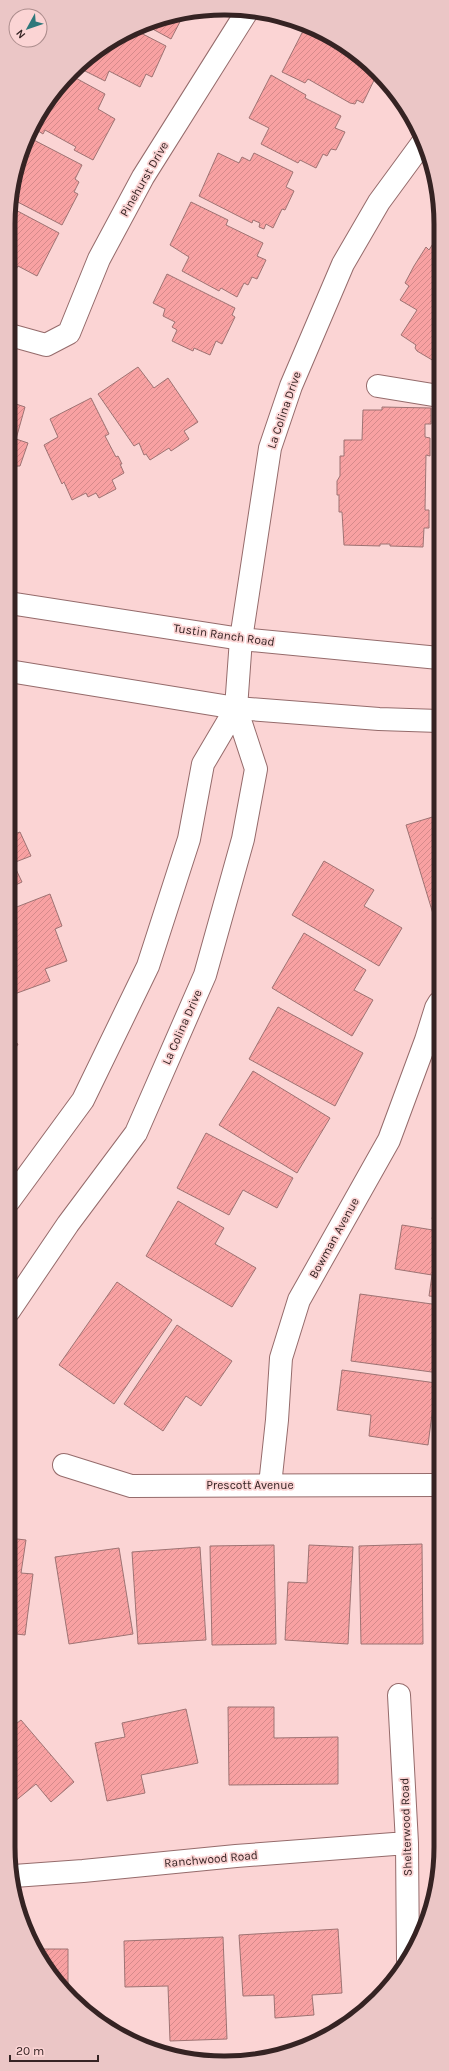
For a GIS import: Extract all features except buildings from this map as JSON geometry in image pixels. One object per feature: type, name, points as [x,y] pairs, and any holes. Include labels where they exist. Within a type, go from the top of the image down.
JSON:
[{"type":"street","name":"Pinehurst Drive","points":[[15,336],[46,345],[69,333],[99,259],[143,177],[244,16]]},
{"type":"street","name":"La Colina Drive","points":[[15,1302],[68,1224],[136,1132],[205,975],[243,838],[256,769],[236,708],[241,639],[270,448],[291,386],[343,264],[379,202],[420,148]]},
{"type":"street","points":[[378,386],[434,395]]},
{"type":"street","name":"Tustin Ranch Road","points":[[15,604],[241,639],[434,658]]},
{"type":"street","points":[[15,672],[236,708],[371,718],[434,721]]},
{"type":"street","name":"La Colina Drive","points":[[15,1193],[83,1100],[148,966],[189,839],[203,764],[236,708]]},
{"type":"street","name":"Bowman Avenue","points":[[270,1485],[277,1420],[281,1358],[299,1300],[389,1140],[434,1014]]},
{"type":"street","name":"Prescott Avenue","points":[[64,1465],[131,1486],[434,1485]]},
{"type":"street","name":"Shelterwood Road","points":[[399,1694],[407,1843],[408,1947]]},
{"type":"street","name":"Ranchwood Road","points":[[17,1876],[236,1856],[407,1843]]}]
